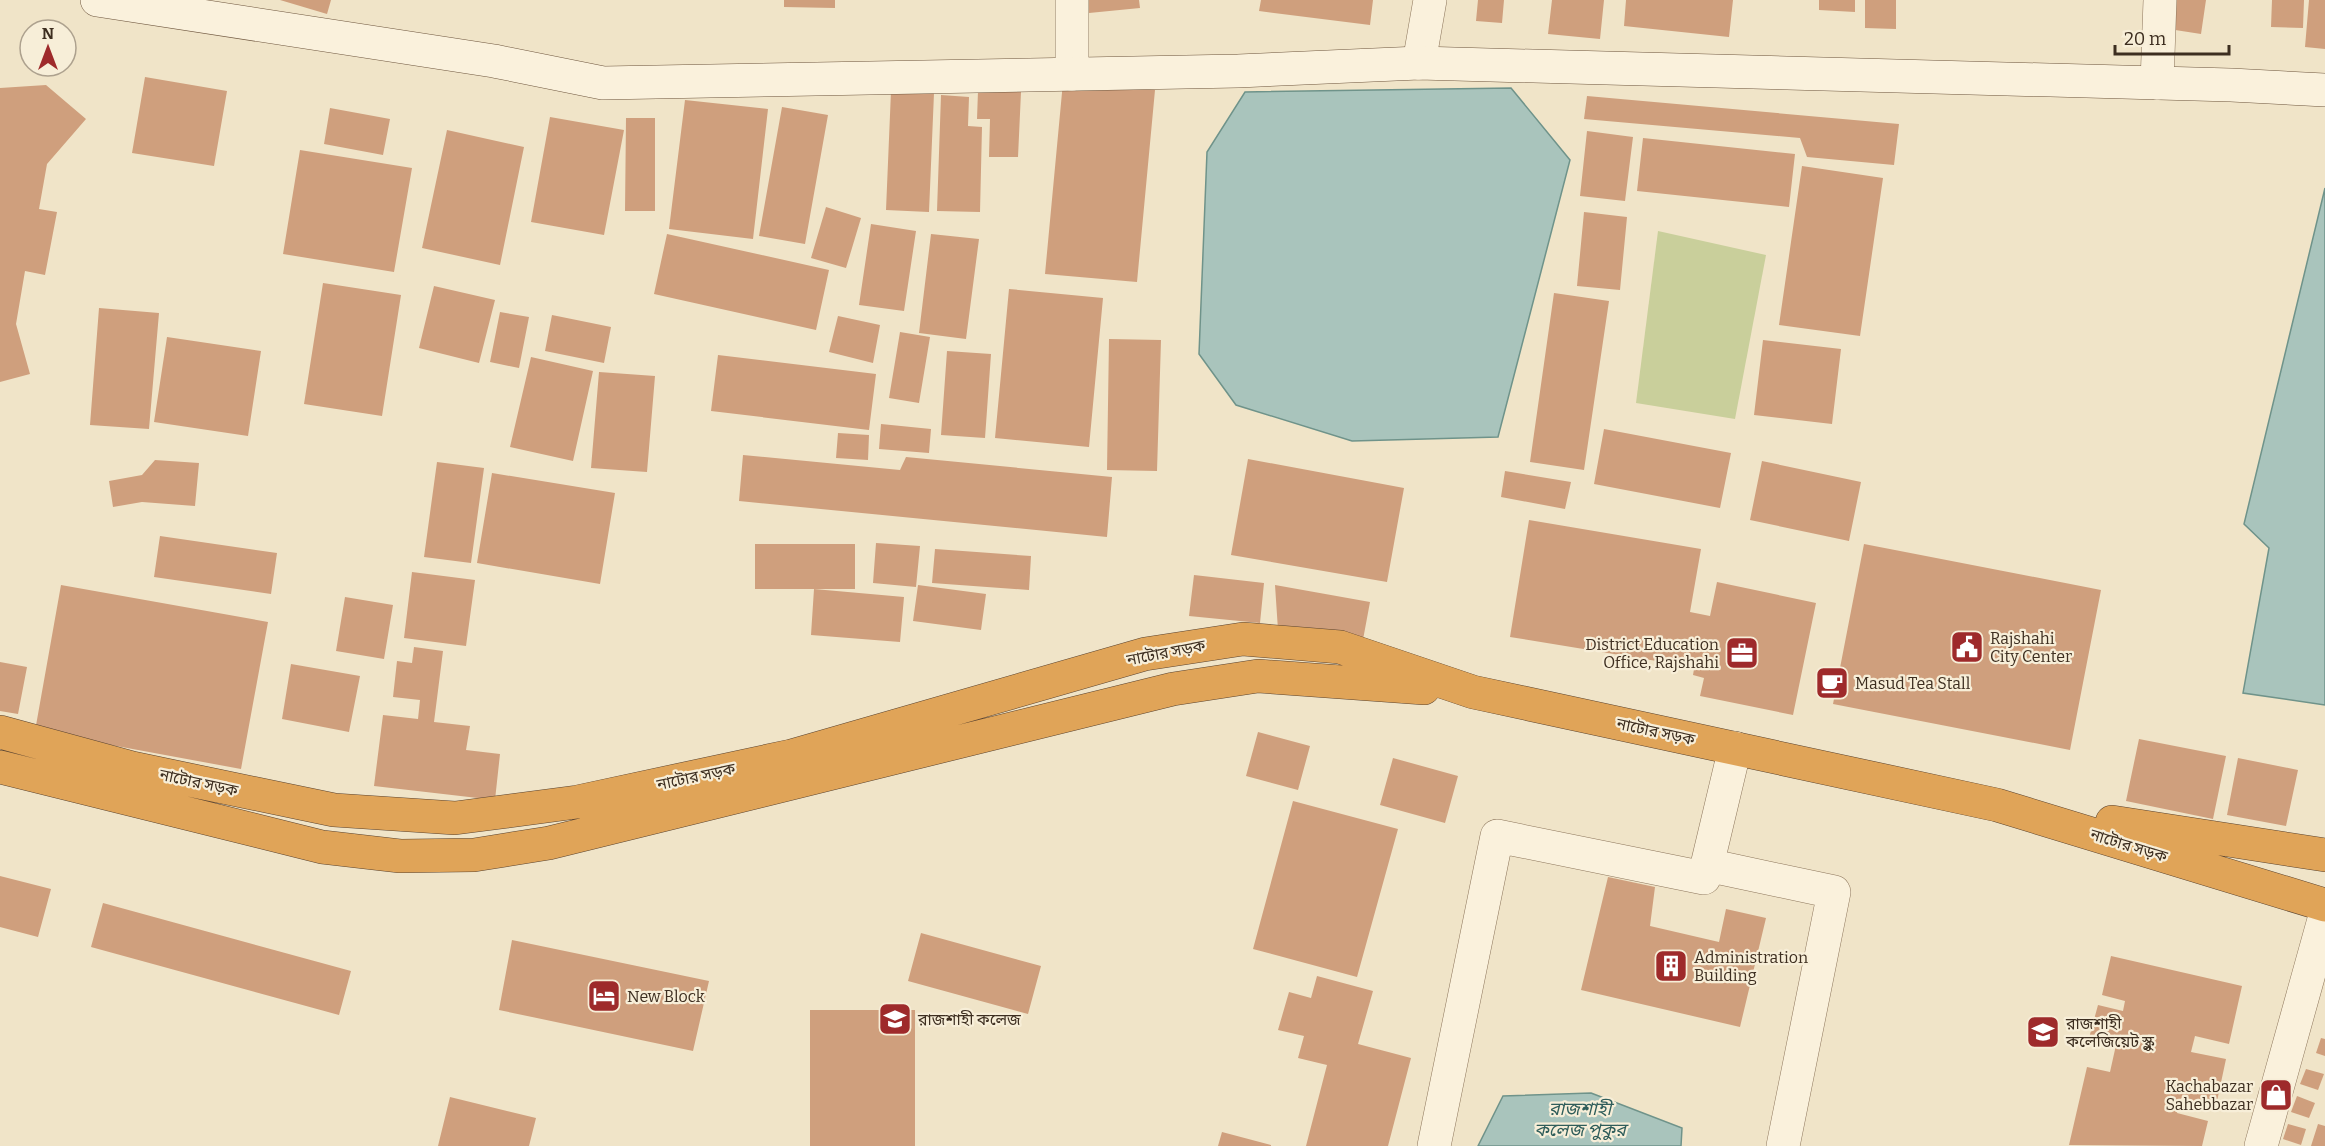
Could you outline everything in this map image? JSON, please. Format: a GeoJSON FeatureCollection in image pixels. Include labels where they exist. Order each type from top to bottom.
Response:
{"type":"FeatureCollection","features":[{"type":"Feature","properties":{"kind":"highway","name":"নাটোর সড়ক"},"geometry":{"type":"LineString","coordinates":[[0,732],[132,768],[334,810],[455,818],[577,802],[791,756],[1145,654],[1243,639],[1340,647],[1473,692],[1997,805],[2325,905]]}},
{"type":"Feature","properties":{"kind":"highway"},"geometry":{"type":"LineString","coordinates":[[0,767],[322,847],[400,856],[474,855],[549,843],[1173,689],[1258,676],[1473,692]]}},
{"type":"Feature","properties":{"kind":"highway"},"geometry":{"type":"LineString","coordinates":[[1997,805],[2325,855]]}},
{"type":"Feature","properties":{"kind":"main road"},"geometry":{"type":"LineString","coordinates":[[98,0],[494,61],[603,83],[1238,71],[1419,63],[2157,83],[2325,90]]}},
{"type":"Feature","properties":{"kind":"main road"},"geometry":{"type":"LineString","coordinates":[[1072,0],[1072,74]]}},
{"type":"Feature","properties":{"kind":"main road"},"geometry":{"type":"LineString","coordinates":[[1419,63],[1430,0]]}},
{"type":"Feature","properties":{"kind":"main road"},"geometry":{"type":"LineString","coordinates":[[2157,83],[2160,0]]}},
{"type":"Feature","properties":{"kind":"main road"},"geometry":{"type":"LineString","coordinates":[[1434,1146],[1497,836],[1704,878],[1735,748]]}},
{"type":"Feature","properties":{"kind":"main road"},"geometry":{"type":"LineString","coordinates":[[1707,865],[1834,892],[1783,1146]]}},
{"type":"Feature","properties":{"kind":"main road"},"geometry":{"type":"LineString","coordinates":[[2261,1146],[2325,916]]}},
{"type":"Feature","properties":{"kind":"green space"},"geometry":{"type":"Polygon","coordinates":[[[1658,231],[1766,255],[1735,419],[1636,403],[1658,231]]]}},
{"type":"Feature","properties":{"kind":"water"},"geometry":{"type":"Polygon","coordinates":[[[1511,88],[1570,160],[1498,437],[1352,441],[1236,405],[1199,354],[1207,152],[1245,92],[1511,88]]]}},
{"type":"Feature","properties":{"kind":"water"},"geometry":{"type":"Polygon","coordinates":[[[2325,188],[2325,705],[2243,693],[2269,548],[2244,524],[2325,188]]]}},
{"type":"Feature","properties":{"kind":"water","name":"রাজশাহী কলেজ পুকুর"},"geometry":{"type":"Polygon","coordinates":[[[1591,1093],[1682,1128],[1681,1146],[1478,1146],[1503,1096],[1591,1093]]]}},
{"type":"Feature","properties":{"kind":"building"},"geometry":{"type":"Polygon","coordinates":[[[280,0],[331,0],[327,14],[280,0]]]}},
{"type":"Feature","properties":{"kind":"building"},"geometry":{"type":"Polygon","coordinates":[[[784,0],[835,0],[835,8],[784,7],[784,0]]]}},
{"type":"Feature","properties":{"kind":"building"},"geometry":{"type":"Polygon","coordinates":[[[1087,0],[1139,0],[1140,8],[1089,13],[1087,0]]]}},
{"type":"Feature","properties":{"kind":"building"},"geometry":{"type":"Polygon","coordinates":[[[1261,0],[1373,0],[1370,25],[1259,11],[1261,0]]]}},
{"type":"Feature","properties":{"kind":"building"},"geometry":{"type":"Polygon","coordinates":[[[1478,0],[1504,0],[1502,23],[1476,21],[1478,0]]]}},
{"type":"Feature","properties":{"kind":"building"},"geometry":{"type":"Polygon","coordinates":[[[1552,0],[1604,0],[1600,39],[1548,34],[1552,0]]]}},
{"type":"Feature","properties":{"kind":"building"},"geometry":{"type":"Polygon","coordinates":[[[1626,0],[1733,0],[1729,37],[1624,26],[1626,0]]]}},
{"type":"Feature","properties":{"kind":"building"},"geometry":{"type":"Polygon","coordinates":[[[1819,0],[1855,0],[1855,12],[1819,10],[1819,0]]]}},
{"type":"Feature","properties":{"kind":"building"},"geometry":{"type":"Polygon","coordinates":[[[1865,0],[1896,0],[1896,29],[1865,28],[1865,0]]]}},
{"type":"Feature","properties":{"kind":"building"},"geometry":{"type":"Polygon","coordinates":[[[2146,0],[2206,0],[2201,34],[2143,25],[2146,0]]]}},
{"type":"Feature","properties":{"kind":"building"},"geometry":{"type":"Polygon","coordinates":[[[2272,0],[2304,0],[2303,28],[2271,27],[2272,0]]]}},
{"type":"Feature","properties":{"kind":"building"},"geometry":{"type":"Polygon","coordinates":[[[2309,0],[2325,0],[2325,49],[2305,47],[2309,0]]]}},
{"type":"Feature","properties":{"kind":"building"},"geometry":{"type":"Polygon","coordinates":[[[145,77],[227,91],[214,166],[132,153],[145,77]]]}},
{"type":"Feature","properties":{"kind":"building"},"geometry":{"type":"Polygon","coordinates":[[[1063,82],[1155,90],[1137,282],[1045,274],[1063,82]]]}},
{"type":"Feature","properties":{"kind":"building"},"geometry":{"type":"Polygon","coordinates":[[[46,85],[86,119],[47,164],[39,209],[57,212],[45,275],[25,271],[16,324],[30,374],[0,382],[0,88],[46,85]]]}},
{"type":"Feature","properties":{"kind":"building"},"geometry":{"type":"Polygon","coordinates":[[[891,91],[934,93],[929,212],[886,210],[891,91]]]}},
{"type":"Feature","properties":{"kind":"building"},"geometry":{"type":"Polygon","coordinates":[[[978,91],[1021,92],[1018,157],[989,157],[990,119],[977,119],[978,91]]]}},
{"type":"Feature","properties":{"kind":"building"},"geometry":{"type":"Polygon","coordinates":[[[941,95],[969,97],[968,126],[982,127],[980,212],[937,211],[941,95]]]}},
{"type":"Feature","properties":{"kind":"building"},"geometry":{"type":"Polygon","coordinates":[[[1587,96],[1899,124],[1894,165],[1807,157],[1800,138],[1584,119],[1587,96]]]}},
{"type":"Feature","properties":{"kind":"building"},"geometry":{"type":"Polygon","coordinates":[[[685,100],[768,109],[753,239],[669,229],[685,100]]]}},
{"type":"Feature","properties":{"kind":"building"},"geometry":{"type":"Polygon","coordinates":[[[782,107],[828,115],[805,244],[759,236],[782,107]]]}},
{"type":"Feature","properties":{"kind":"building"},"geometry":{"type":"Polygon","coordinates":[[[330,108],[390,119],[383,155],[324,144],[330,108]]]}},
{"type":"Feature","properties":{"kind":"building"},"geometry":{"type":"Polygon","coordinates":[[[550,117],[624,130],[604,235],[531,222],[550,117]]]}},
{"type":"Feature","properties":{"kind":"building"},"geometry":{"type":"Polygon","coordinates":[[[626,118],[655,118],[655,211],[625,211],[626,118]]]}},
{"type":"Feature","properties":{"kind":"building"},"geometry":{"type":"Polygon","coordinates":[[[447,130],[524,147],[500,265],[422,248],[447,130]]]}},
{"type":"Feature","properties":{"kind":"building"},"geometry":{"type":"Polygon","coordinates":[[[1587,131],[1633,137],[1625,201],[1580,196],[1587,131]]]}},
{"type":"Feature","properties":{"kind":"building"},"geometry":{"type":"Polygon","coordinates":[[[1643,138],[1795,154],[1789,207],[1637,191],[1643,138]]]}},
{"type":"Feature","properties":{"kind":"building"},"geometry":{"type":"Polygon","coordinates":[[[300,150],[412,168],[394,272],[283,254],[300,150]]]}},
{"type":"Feature","properties":{"kind":"building"},"geometry":{"type":"Polygon","coordinates":[[[1802,166],[1883,178],[1860,336],[1779,325],[1802,166]]]}},
{"type":"Feature","properties":{"kind":"building"},"geometry":{"type":"Polygon","coordinates":[[[826,207],[861,218],[846,268],[811,258],[826,207]]]}},
{"type":"Feature","properties":{"kind":"building"},"geometry":{"type":"Polygon","coordinates":[[[1584,212],[1627,217],[1620,290],[1577,286],[1584,212]]]}},
{"type":"Feature","properties":{"kind":"building"},"geometry":{"type":"Polygon","coordinates":[[[871,224],[916,231],[904,311],[859,305],[871,224]]]}},
{"type":"Feature","properties":{"kind":"building"},"geometry":{"type":"Polygon","coordinates":[[[667,234],[829,270],[816,330],[654,294],[667,234]]]}},
{"type":"Feature","properties":{"kind":"building"},"geometry":{"type":"Polygon","coordinates":[[[931,234],[979,239],[966,339],[919,333],[931,234]]]}},
{"type":"Feature","properties":{"kind":"building"},"geometry":{"type":"Polygon","coordinates":[[[323,283],[401,295],[382,416],[304,404],[323,283]]]}},
{"type":"Feature","properties":{"kind":"building"},"geometry":{"type":"Polygon","coordinates":[[[434,286],[495,300],[479,363],[419,348],[434,286]]]}},
{"type":"Feature","properties":{"kind":"building"},"geometry":{"type":"Polygon","coordinates":[[[1009,289],[1103,298],[1089,447],[995,438],[1009,289]]]}},
{"type":"Feature","properties":{"kind":"building"},"geometry":{"type":"Polygon","coordinates":[[[1554,293],[1609,301],[1584,470],[1530,462],[1554,293]]]}},
{"type":"Feature","properties":{"kind":"building"},"geometry":{"type":"Polygon","coordinates":[[[99,308],[159,313],[149,429],[90,425],[99,308]]]}},
{"type":"Feature","properties":{"kind":"building"},"geometry":{"type":"Polygon","coordinates":[[[500,312],[529,317],[519,368],[490,362],[500,312]]]}},
{"type":"Feature","properties":{"kind":"building"},"geometry":{"type":"Polygon","coordinates":[[[552,315],[611,327],[604,363],[545,351],[552,315]]]}},
{"type":"Feature","properties":{"kind":"building"},"geometry":{"type":"Polygon","coordinates":[[[838,316],[880,325],[873,363],[829,352],[838,316]]]}},
{"type":"Feature","properties":{"kind":"building"},"geometry":{"type":"Polygon","coordinates":[[[900,332],[930,337],[919,403],[889,398],[900,332]]]}},
{"type":"Feature","properties":{"kind":"building"},"geometry":{"type":"Polygon","coordinates":[[[167,337],[261,351],[248,436],[154,422],[167,337]]]}},
{"type":"Feature","properties":{"kind":"building"},"geometry":{"type":"Polygon","coordinates":[[[1109,339],[1161,340],[1157,471],[1107,470],[1109,339]]]}},
{"type":"Feature","properties":{"kind":"building"},"geometry":{"type":"Polygon","coordinates":[[[1763,340],[1841,349],[1832,424],[1754,415],[1763,340]]]}},
{"type":"Feature","properties":{"kind":"building"},"geometry":{"type":"Polygon","coordinates":[[[947,351],[991,354],[985,438],[941,435],[947,351]]]}},
{"type":"Feature","properties":{"kind":"building"},"geometry":{"type":"Polygon","coordinates":[[[718,355],[876,374],[869,430],[711,411],[718,355]]]}},
{"type":"Feature","properties":{"kind":"building"},"geometry":{"type":"Polygon","coordinates":[[[531,357],[593,371],[573,461],[510,447],[531,357]]]}},
{"type":"Feature","properties":{"kind":"building"},"geometry":{"type":"Polygon","coordinates":[[[599,372],[655,376],[647,472],[591,468],[599,372]]]}},
{"type":"Feature","properties":{"kind":"building"},"geometry":{"type":"Polygon","coordinates":[[[881,424],[931,429],[929,453],[879,449],[881,424]]]}},
{"type":"Feature","properties":{"kind":"building"},"geometry":{"type":"Polygon","coordinates":[[[1604,429],[1731,453],[1720,508],[1594,484],[1604,429]]]}},
{"type":"Feature","properties":{"kind":"building"},"geometry":{"type":"Polygon","coordinates":[[[838,433],[869,435],[868,460],[836,458],[838,433]]]}},
{"type":"Feature","properties":{"kind":"building"},"geometry":{"type":"Polygon","coordinates":[[[743,455],[900,470],[906,457],[1112,477],[1107,537],[739,501],[743,455]]]}},
{"type":"Feature","properties":{"kind":"building"},"geometry":{"type":"Polygon","coordinates":[[[1248,459],[1404,488],[1387,582],[1231,555],[1248,459]]]}},
{"type":"Feature","properties":{"kind":"building"},"geometry":{"type":"Polygon","coordinates":[[[155,460],[199,463],[195,506],[142,502],[113,507],[109,481],[142,475],[155,460]]]}},
{"type":"Feature","properties":{"kind":"building"},"geometry":{"type":"Polygon","coordinates":[[[1762,461],[1861,482],[1849,541],[1750,520],[1762,461]]]}},
{"type":"Feature","properties":{"kind":"building"},"geometry":{"type":"Polygon","coordinates":[[[437,462],[484,468],[471,563],[424,557],[437,462]]]}},
{"type":"Feature","properties":{"kind":"building"},"geometry":{"type":"Polygon","coordinates":[[[1505,471],[1571,482],[1565,509],[1501,497],[1505,471]]]}},
{"type":"Feature","properties":{"kind":"building"},"geometry":{"type":"Polygon","coordinates":[[[492,473],[615,493],[600,584],[477,563],[492,473]]]}},
{"type":"Feature","properties":{"kind":"building"},"geometry":{"type":"Polygon","coordinates":[[[1529,520],[1701,549],[1690,612],[1710,616],[1717,582],[1816,603],[1793,715],[1700,696],[1704,678],[1693,675],[1695,663],[1682,661],[1681,665],[1510,637],[1529,520]]]}},
{"type":"Feature","properties":{"kind":"building"},"geometry":{"type":"Polygon","coordinates":[[[160,536],[277,553],[271,594],[154,577],[160,536]]]}},
{"type":"Feature","properties":{"kind":"building"},"geometry":{"type":"Polygon","coordinates":[[[876,543],[920,546],[916,587],[873,583],[876,543]]]}},
{"type":"Feature","properties":{"kind":"building"},"geometry":{"type":"Polygon","coordinates":[[[755,544],[855,544],[855,589],[755,589],[755,544]]]}},
{"type":"Feature","properties":{"kind":"building","name":"Rajshahi City Center"},"geometry":{"type":"Polygon","coordinates":[[[1864,544],[2101,590],[2070,750],[1833,704],[1864,544]]]}},
{"type":"Feature","properties":{"kind":"building"},"geometry":{"type":"Polygon","coordinates":[[[935,549],[1031,556],[1029,590],[932,583],[935,549]]]}},
{"type":"Feature","properties":{"kind":"building"},"geometry":{"type":"Polygon","coordinates":[[[412,572],[475,580],[466,646],[404,638],[412,572]]]}},
{"type":"Feature","properties":{"kind":"building"},"geometry":{"type":"Polygon","coordinates":[[[1194,575],[1264,583],[1260,623],[1189,616],[1194,575]]]}},
{"type":"Feature","properties":{"kind":"building"},"geometry":{"type":"Polygon","coordinates":[[[61,585],[268,622],[241,769],[35,731],[61,585]]]}},
{"type":"Feature","properties":{"kind":"building"},"geometry":{"type":"Polygon","coordinates":[[[918,585],[986,594],[981,630],[913,621],[918,585]]]}},
{"type":"Feature","properties":{"kind":"building"},"geometry":{"type":"Polygon","coordinates":[[[1275,585],[1370,602],[1362,645],[1278,630],[1275,585]]]}},
{"type":"Feature","properties":{"kind":"building"},"geometry":{"type":"Polygon","coordinates":[[[814,589],[904,597],[900,642],[811,635],[814,589]]]}},
{"type":"Feature","properties":{"kind":"building"},"geometry":{"type":"Polygon","coordinates":[[[345,597],[393,605],[384,659],[336,651],[345,597]]]}},
{"type":"Feature","properties":{"kind":"building"},"geometry":{"type":"Polygon","coordinates":[[[414,647],[443,651],[434,722],[470,726],[466,750],[500,754],[495,800],[374,786],[383,715],[418,719],[420,700],[393,697],[397,661],[412,663],[414,647]]]}},
{"type":"Feature","properties":{"kind":"building"},"geometry":{"type":"Polygon","coordinates":[[[0,662],[27,667],[18,714],[0,711],[0,662]]]}},
{"type":"Feature","properties":{"kind":"building"},"geometry":{"type":"Polygon","coordinates":[[[291,664],[360,676],[349,732],[282,719],[291,664]]]}},
{"type":"Feature","properties":{"kind":"building"},"geometry":{"type":"Polygon","coordinates":[[[1258,732],[1310,746],[1298,790],[1246,776],[1258,732]]]}},
{"type":"Feature","properties":{"kind":"building"},"geometry":{"type":"Polygon","coordinates":[[[2139,739],[2226,756],[2213,819],[2126,801],[2139,739]]]}},
{"type":"Feature","properties":{"kind":"building"},"geometry":{"type":"Polygon","coordinates":[[[1393,758],[1458,776],[1445,823],[1380,805],[1393,758]]]}},
{"type":"Feature","properties":{"kind":"building"},"geometry":{"type":"Polygon","coordinates":[[[2238,758],[2298,770],[2286,826],[2227,815],[2238,758]]]}},
{"type":"Feature","properties":{"kind":"building"},"geometry":{"type":"Polygon","coordinates":[[[1293,801],[1398,829],[1357,977],[1253,949],[1293,801]]]}},
{"type":"Feature","properties":{"kind":"building"},"geometry":{"type":"Polygon","coordinates":[[[0,876],[51,889],[38,937],[0,927],[0,876]]]}},
{"type":"Feature","properties":{"kind":"building","name":"Administration Building"},"geometry":{"type":"Polygon","coordinates":[[[1608,877],[1655,887],[1650,926],[1719,942],[1726,909],[1766,918],[1740,1027],[1581,990],[1608,877]]]}},
{"type":"Feature","properties":{"kind":"building"},"geometry":{"type":"Polygon","coordinates":[[[103,903],[351,971],[339,1015],[91,947],[103,903]]]}},
{"type":"Feature","properties":{"kind":"building"},"geometry":{"type":"Polygon","coordinates":[[[921,933],[1041,966],[1028,1014],[908,981],[921,933]]]}},
{"type":"Feature","properties":{"kind":"building","name":"New Block"},"geometry":{"type":"Polygon","coordinates":[[[512,940],[709,981],[693,1051],[499,1010],[512,940]]]}},
{"type":"Feature","properties":{"kind":"building"},"geometry":{"type":"Polygon","coordinates":[[[2111,956],[2242,986],[2229,1044],[2195,1036],[2191,1052],[2226,1059],[2216,1106],[2181,1098],[2177,1113],[2208,1121],[2202,1146],[2069,1145],[2087,1067],[2110,1072],[2116,1045],[2089,1038],[2098,1005],[2123,1011],[2125,1001],[2102,995],[2111,956]]]}},
{"type":"Feature","properties":{"kind":"building"},"geometry":{"type":"Polygon","coordinates":[[[1317,976],[1373,991],[1358,1044],[1411,1058],[1388,1146],[1306,1146],[1327,1065],[1298,1058],[1304,1036],[1278,1030],[1289,992],[1311,998],[1317,976]]]}},
{"type":"Feature","properties":{"kind":"building"},"geometry":{"type":"Polygon","coordinates":[[[810,1010],[915,1010],[915,1146],[810,1146],[810,1010]]]}},
{"type":"Feature","properties":{"kind":"building"},"geometry":{"type":"Polygon","coordinates":[[[2321,1038],[2325,1039],[2325,1056],[2316,1053],[2321,1038]]]}},
{"type":"Feature","properties":{"kind":"building"},"geometry":{"type":"Polygon","coordinates":[[[2306,1069],[2324,1074],[2318,1090],[2300,1084],[2306,1069]]]}},
{"type":"Feature","properties":{"kind":"building"},"geometry":{"type":"Polygon","coordinates":[[[2297,1096],[2315,1103],[2309,1118],[2291,1112],[2297,1096]]]}},
{"type":"Feature","properties":{"kind":"building"},"geometry":{"type":"Polygon","coordinates":[[[450,1097],[536,1118],[529,1146],[438,1146],[450,1097]]]}},
{"type":"Feature","properties":{"kind":"building"},"geometry":{"type":"Polygon","coordinates":[[[2288,1124],[2306,1129],[2301,1145],[2283,1139],[2288,1124]]]}},
{"type":"Feature","properties":{"kind":"building"},"geometry":{"type":"Polygon","coordinates":[[[2318,1124],[2325,1126],[2325,1146],[2311,1146],[2318,1124]]]}},
{"type":"Feature","properties":{"kind":"building"},"geometry":{"type":"Polygon","coordinates":[[[1222,1132],[1271,1145],[1271,1146],[1218,1146],[1222,1132]]]}},
{"type":"Feature","properties":{"kind":"place","name":"Rajshahi City Center"},"geometry":{"type":"Point","coordinates":[1967,647]}},
{"type":"Feature","properties":{"kind":"place","name":"District Education Office, Rajshahi"},"geometry":{"type":"Point","coordinates":[1742,653]}},
{"type":"Feature","properties":{"kind":"place","name":"Masud Tea Stall"},"geometry":{"type":"Point","coordinates":[1832,683]}},
{"type":"Feature","properties":{"kind":"place","name":"Administration Building"},"geometry":{"type":"Point","coordinates":[1671,966]}},
{"type":"Feature","properties":{"kind":"place","name":"New Block"},"geometry":{"type":"Point","coordinates":[604,996]}},
{"type":"Feature","properties":{"kind":"place","name":"রাজশাহী কলেজ"},"geometry":{"type":"Point","coordinates":[895,1019]}},
{"type":"Feature","properties":{"kind":"place","name":"রাজশাহী কলেজিয়েট স্কুল"},"geometry":{"type":"Point","coordinates":[2043,1032]}},
{"type":"Feature","properties":{"kind":"place","name":"Kachabazar Sahebbazar"},"geometry":{"type":"Point","coordinates":[2276,1095]}}]}
